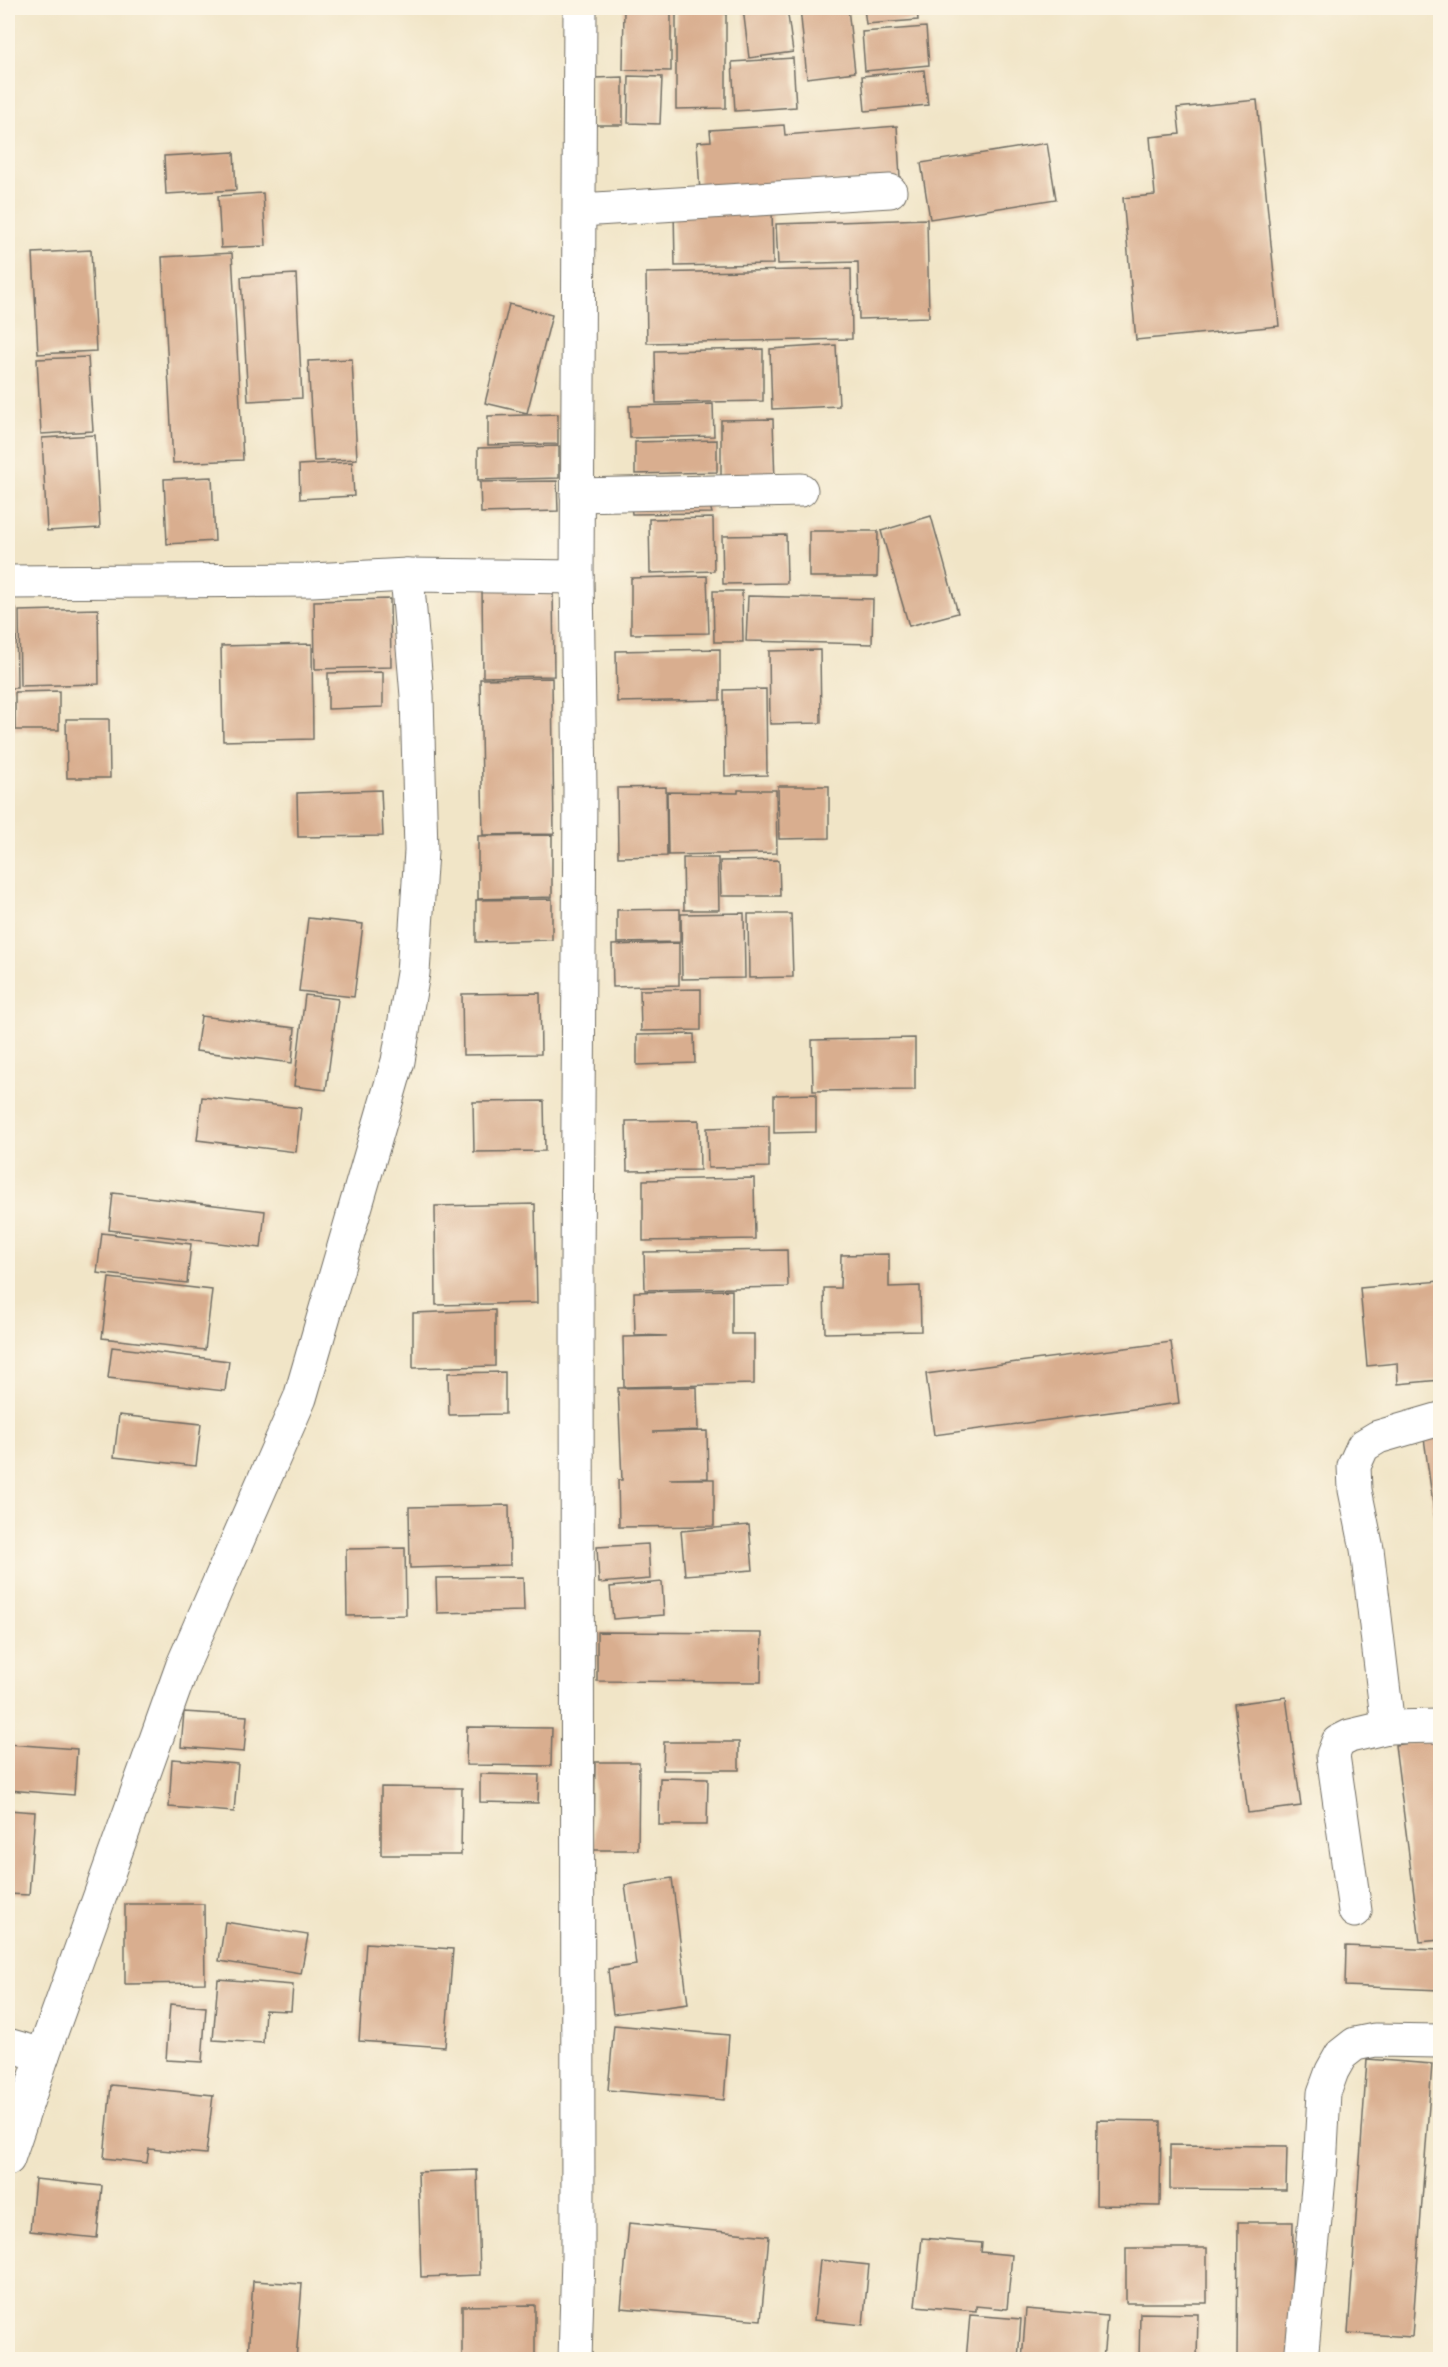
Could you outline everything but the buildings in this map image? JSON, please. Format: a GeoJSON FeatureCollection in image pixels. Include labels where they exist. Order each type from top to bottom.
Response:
{"type":"FeatureCollection","features":[{"type":"Feature","properties":{"kind":"street"},"geometry":{"type":"LineString","coordinates":[[575,2360],[579,2257],[577,1259],[580,800],[576,577],[580,8]]}},
{"type":"Feature","properties":{"kind":"street"},"geometry":{"type":"LineString","coordinates":[[580,210],[890,191]]}},
{"type":"Feature","properties":{"kind":"street"},"geometry":{"type":"LineString","coordinates":[[577,495],[801,490]]}},
{"type":"Feature","properties":{"kind":"street"},"geometry":{"type":"LineString","coordinates":[[8,582],[312,580],[423,575],[576,577]]}},
{"type":"Feature","properties":{"kind":"street"},"geometry":{"type":"LineString","coordinates":[[8,2159],[182,1667],[300,1398],[398,1061],[413,973],[421,851],[417,696],[423,575]]}},
{"type":"Feature","properties":{"kind":"street"},"geometry":{"type":"LineString","coordinates":[[1388,1727],[1367,1549],[1355,1491],[1354,1466],[1364,1446],[1378,1437],[1440,1419]]}},
{"type":"Feature","properties":{"kind":"street"},"geometry":{"type":"LineString","coordinates":[[1355,1911],[1333,1755],[1338,1742],[1350,1736],[1388,1727],[1440,1726]]}},
{"type":"Feature","properties":{"kind":"street"},"geometry":{"type":"LineString","coordinates":[[1301,2360],[1320,2168],[1324,2094],[1332,2071],[1341,2055],[1355,2044],[1375,2040],[1440,2041]]}},
{"type":"Feature","properties":{"kind":"street"},"geometry":{"type":"LineString","coordinates":[[8,2045],[43,2055]]}}]}
